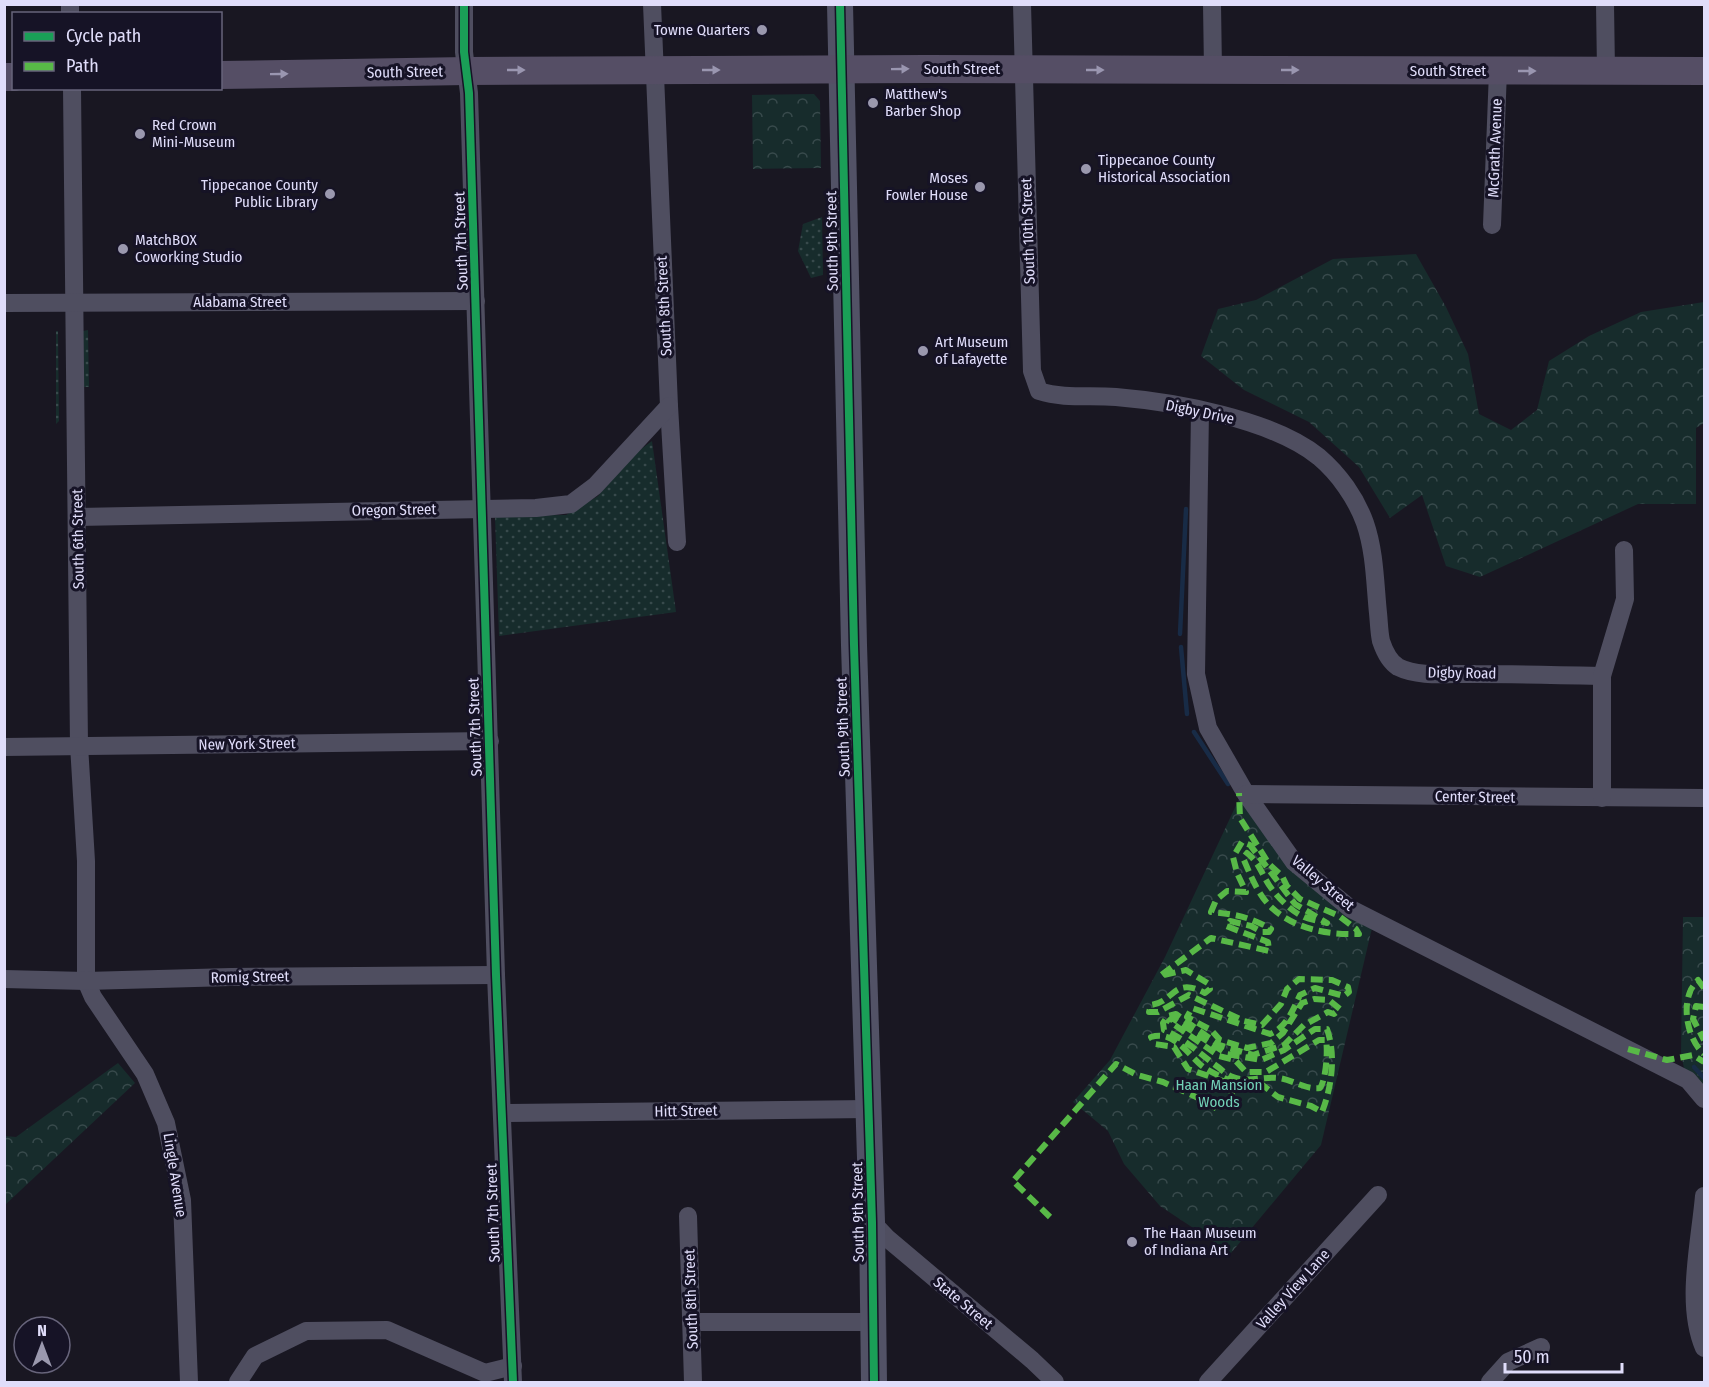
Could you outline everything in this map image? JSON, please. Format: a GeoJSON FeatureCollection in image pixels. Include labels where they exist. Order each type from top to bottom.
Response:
{"type":"FeatureCollection","features":[{"type":"Feature","properties":{"kind":"main road","name":"South Street"},"geometry":{"type":"LineString","coordinates":[[222,75],[467,70],[1704,71]]}},
{"type":"Feature","properties":{"kind":"street","name":"South 7th Street"},"geometry":{"type":"LineString","coordinates":[[464,4],[464,52],[470,93],[496,975],[513,1374]]}},
{"type":"Feature","properties":{"kind":"street","name":"South 8th Street"},"geometry":{"type":"LineString","coordinates":[[652,4],[677,542]]}},
{"type":"Feature","properties":{"kind":"street","name":"South 9th Street"},"geometry":{"type":"LineString","coordinates":[[840,4],[854,645],[872,1222],[874,1383]]}},
{"type":"Feature","properties":{"kind":"street","name":"South 10th Street"},"geometry":{"type":"LineString","coordinates":[[1022,4],[1032,371],[1039,391]]}},
{"type":"Feature","properties":{"kind":"street"},"geometry":{"type":"LineString","coordinates":[[1212,4],[1213,70]]}},
{"type":"Feature","properties":{"kind":"street"},"geometry":{"type":"LineString","coordinates":[[1605,4],[1606,71]]}},
{"type":"Feature","properties":{"kind":"street","name":"McGrath Avenue"},"geometry":{"type":"LineString","coordinates":[[1492,225],[1498,70]]}},
{"type":"Feature","properties":{"kind":"street","name":"South 6th Street"},"geometry":{"type":"LineString","coordinates":[[72,90],[79,746],[86,861],[87,985]]}},
{"type":"Feature","properties":{"kind":"street","name":"Alabama Street"},"geometry":{"type":"LineString","coordinates":[[4,303],[476,302]]}},
{"type":"Feature","properties":{"kind":"street","name":"Digby Drive"},"geometry":{"type":"LineString","coordinates":[[1039,391],[1053,396],[1116,398],[1200,411],[1263,426],[1319,457],[1343,482]]}},
{"type":"Feature","properties":{"kind":"street","name":"Oregon Street"},"geometry":{"type":"LineString","coordinates":[[78,517],[536,508],[571,504],[595,486],[669,406]]}},
{"type":"Feature","properties":{"kind":"street","name":"Valley Street"},"geometry":{"type":"LineString","coordinates":[[1200,411],[1196,674],[1208,728],[1246,794],[1294,862],[1351,909],[1688,1080],[1704,1099]]}},
{"type":"Feature","properties":{"kind":"street","name":"Digby Road"},"geometry":{"type":"LineString","coordinates":[[1343,482],[1365,523],[1371,545],[1381,640],[1387,656],[1397,666],[1416,672],[1602,675]]}},
{"type":"Feature","properties":{"kind":"street"},"geometry":{"type":"LineString","coordinates":[[1602,798],[1602,675],[1625,599],[1624,550]]}},
{"type":"Feature","properties":{"kind":"street","name":"New York Street"},"geometry":{"type":"LineString","coordinates":[[4,747],[490,741]]}},
{"type":"Feature","properties":{"kind":"street","name":"Center Street"},"geometry":{"type":"LineString","coordinates":[[1246,794],[1704,798]]}},
{"type":"Feature","properties":{"kind":"street","name":"Romig Street"},"geometry":{"type":"LineString","coordinates":[[4,979],[87,985],[255,977],[496,975]]}},
{"type":"Feature","properties":{"kind":"street","name":"Lingle Avenue"},"geometry":{"type":"LineString","coordinates":[[87,985],[145,1074],[166,1123],[182,1200],[189,1383]]}},
{"type":"Feature","properties":{"kind":"street","name":"Hitt Street"},"geometry":{"type":"LineString","coordinates":[[503,1113],[869,1109]]}},
{"type":"Feature","properties":{"kind":"street","name":"Valley View Lane"},"geometry":{"type":"LineString","coordinates":[[1208,1383],[1378,1195]]}},
{"type":"Feature","properties":{"kind":"street"},"geometry":{"type":"LineString","coordinates":[[1704,1196],[1695,1292],[1698,1333],[1704,1348]]}},
{"type":"Feature","properties":{"kind":"street","name":"South 8th Street"},"geometry":{"type":"LineString","coordinates":[[688,1216],[693,1383]]}},
{"type":"Feature","properties":{"kind":"street","name":"State Street"},"geometry":{"type":"LineString","coordinates":[[872,1222],[887,1238],[1032,1360],[1055,1383]]}},
{"type":"Feature","properties":{"kind":"street"},"geometry":{"type":"LineString","coordinates":[[691,1322],[873,1322]]}},
{"type":"Feature","properties":{"kind":"street"},"geometry":{"type":"LineString","coordinates":[[238,1383],[255,1356],[306,1331],[387,1330],[485,1372],[513,1374]]}},
{"type":"Feature","properties":{"kind":"street"},"geometry":{"type":"LineString","coordinates":[[1490,1383],[1508,1362],[1541,1347]]}},
{"type":"Feature","properties":{"kind":"green space"},"geometry":{"type":"Polygon","coordinates":[[[814,94],[820,101],[821,168],[753,169],[752,95],[814,94]]]}},
{"type":"Feature","properties":{"kind":"green space"},"geometry":{"type":"Polygon","coordinates":[[[822,217],[823,275],[811,278],[798,251],[803,224],[822,217]]]}},
{"type":"Feature","properties":{"kind":"green space"},"geometry":{"type":"Polygon","coordinates":[[[1416,254],[1446,307],[1468,354],[1479,414],[1511,430],[1537,410],[1549,361],[1589,336],[1641,312],[1704,302],[1704,423],[1696,428],[1696,504],[1638,504],[1480,577],[1446,566],[1422,495],[1390,518],[1359,467],[1309,422],[1244,390],[1201,356],[1218,309],[1256,300],[1333,259],[1416,254]]]}},
{"type":"Feature","properties":{"kind":"green space"},"geometry":{"type":"Polygon","coordinates":[[[88,330],[89,387],[84,387],[83,331],[88,330]]]}},
{"type":"Feature","properties":{"kind":"green space"},"geometry":{"type":"Polygon","coordinates":[[[56,331],[58,331],[59,421],[56,424],[56,331]]]}},
{"type":"Feature","properties":{"kind":"green space"},"geometry":{"type":"Polygon","coordinates":[[[652,441],[676,612],[499,636],[495,516],[566,515],[598,496],[630,457],[652,441]]]}},
{"type":"Feature","properties":{"kind":"green space","name":"Haan Mansion Woods"},"geometry":{"type":"Polygon","coordinates":[[[1239,799],[1372,928],[1321,1145],[1231,1253],[1160,1206],[1124,1164],[1108,1131],[1073,1102],[1110,1060],[1165,957],[1239,799]]]}},
{"type":"Feature","properties":{"kind":"green space"},"geometry":{"type":"Polygon","coordinates":[[[1683,917],[1704,917],[1704,1087],[1684,1068],[1681,1054],[1683,917]]]}},
{"type":"Feature","properties":{"kind":"green space"},"geometry":{"type":"Polygon","coordinates":[[[118,1063],[135,1083],[5,1205],[5,1136],[16,1137],[118,1063]]]}},
{"type":"Feature","properties":{"kind":"waterway"},"geometry":{"type":"LineString","coordinates":[[1180,634],[1186,509]]}},
{"type":"Feature","properties":{"kind":"waterway"},"geometry":{"type":"LineString","coordinates":[[1181,647],[1187,714]]}},
{"type":"Feature","properties":{"kind":"waterway"},"geometry":{"type":"LineString","coordinates":[[1194,732],[1228,784]]}},
{"type":"Feature","properties":{"kind":"waterway"},"geometry":{"type":"LineString","coordinates":[[1694,1067],[1704,1078]]}},
{"type":"Feature","properties":{"kind":"marked path"},"geometry":{"type":"LineString","coordinates":[[1050,1217],[1013,1181],[1116,1064],[1137,1075],[1163,1082],[1217,1109],[1222,1103],[1230,1104],[1232,1092],[1229,1083],[1188,1069],[1174,1047],[1155,1044],[1151,1037],[1159,1036],[1173,1040],[1202,1066],[1223,1077],[1246,1085],[1260,1083],[1278,1097],[1311,1106],[1322,1112],[1332,1070],[1327,1029],[1315,1029],[1284,1050],[1261,1060],[1227,1054],[1172,1018],[1169,1021],[1219,1056],[1235,1060],[1246,1072],[1266,1072],[1319,1040],[1326,1040],[1327,1058],[1324,1079],[1320,1088],[1315,1088],[1279,1078],[1239,1079],[1231,1076],[1185,1042],[1164,1030],[1163,1023],[1168,1016],[1176,1014],[1219,1045],[1253,1055],[1284,1045],[1304,1025],[1328,1012],[1334,1014],[1340,1009],[1329,1000],[1314,999],[1302,1003],[1283,1033],[1271,1043],[1247,1048],[1220,1040],[1211,1030],[1187,1017],[1192,1008],[1270,1034],[1285,1023],[1300,995],[1315,988],[1344,996],[1349,992],[1348,987],[1332,980],[1299,979],[1287,989],[1281,1004],[1262,1025],[1244,1021],[1189,995],[1158,1012],[1149,1012],[1151,1005],[1159,1003],[1180,989],[1186,987],[1205,993],[1210,989],[1209,984],[1186,970],[1160,976],[1211,938],[1269,951],[1268,942],[1226,926],[1230,921],[1251,926],[1262,932],[1269,932],[1271,929],[1242,917],[1211,912],[1216,900],[1227,891],[1246,892],[1237,873],[1233,857],[1242,842],[1250,845],[1295,904],[1327,923],[1304,917],[1282,901],[1269,885],[1256,862],[1247,853],[1243,858],[1255,884],[1266,902],[1280,915],[1290,921],[1324,932],[1359,934],[1339,916],[1300,899],[1287,886],[1282,876],[1269,864],[1240,818],[1239,793]]}},
{"type":"Feature","properties":{"kind":"marked path"},"geometry":{"type":"LineString","coordinates":[[1704,988],[1698,980],[1691,990],[1687,1008],[1691,1034],[1694,1042],[1704,1054]]}},
{"type":"Feature","properties":{"kind":"marked path"},"geometry":{"type":"LineString","coordinates":[[1704,1007],[1696,1006],[1693,1019],[1704,1040]]}},
{"type":"Feature","properties":{"kind":"marked path"},"geometry":{"type":"LineString","coordinates":[[1628,1049],[1667,1060],[1693,1055],[1704,1062]]}},
{"type":"Feature","properties":{"kind":"cycle path"},"geometry":{"type":"LineString","coordinates":[[464,4],[464,52],[469,93],[496,975],[513,1382]]}},
{"type":"Feature","properties":{"kind":"cycle path"},"geometry":{"type":"LineString","coordinates":[[840,4],[854,645],[872,1222],[874,1382]]}},
{"type":"Feature","properties":{"kind":"place","name":"Towne Quarters"},"geometry":{"type":"Point","coordinates":[762,30]}},
{"type":"Feature","properties":{"kind":"place","name":"Matthew's Barber Shop"},"geometry":{"type":"Point","coordinates":[873,103]}},
{"type":"Feature","properties":{"kind":"place","name":"Red Crown Mini-Museum"},"geometry":{"type":"Point","coordinates":[140,134]}},
{"type":"Feature","properties":{"kind":"place","name":"Tippecanoe County Historical Association"},"geometry":{"type":"Point","coordinates":[1086,169]}},
{"type":"Feature","properties":{"kind":"place","name":"Moses Fowler House"},"geometry":{"type":"Point","coordinates":[980,187]}},
{"type":"Feature","properties":{"kind":"place","name":"Tippecanoe County Public Library"},"geometry":{"type":"Point","coordinates":[330,194]}},
{"type":"Feature","properties":{"kind":"place","name":"MatchBOX Coworking Studio"},"geometry":{"type":"Point","coordinates":[123,249]}},
{"type":"Feature","properties":{"kind":"place","name":"Art Museum of Lafayette"},"geometry":{"type":"Point","coordinates":[923,351]}},
{"type":"Feature","properties":{"kind":"place","name":"The Haan Museum of Indiana Art"},"geometry":{"type":"Point","coordinates":[1132,1242]}}]}
